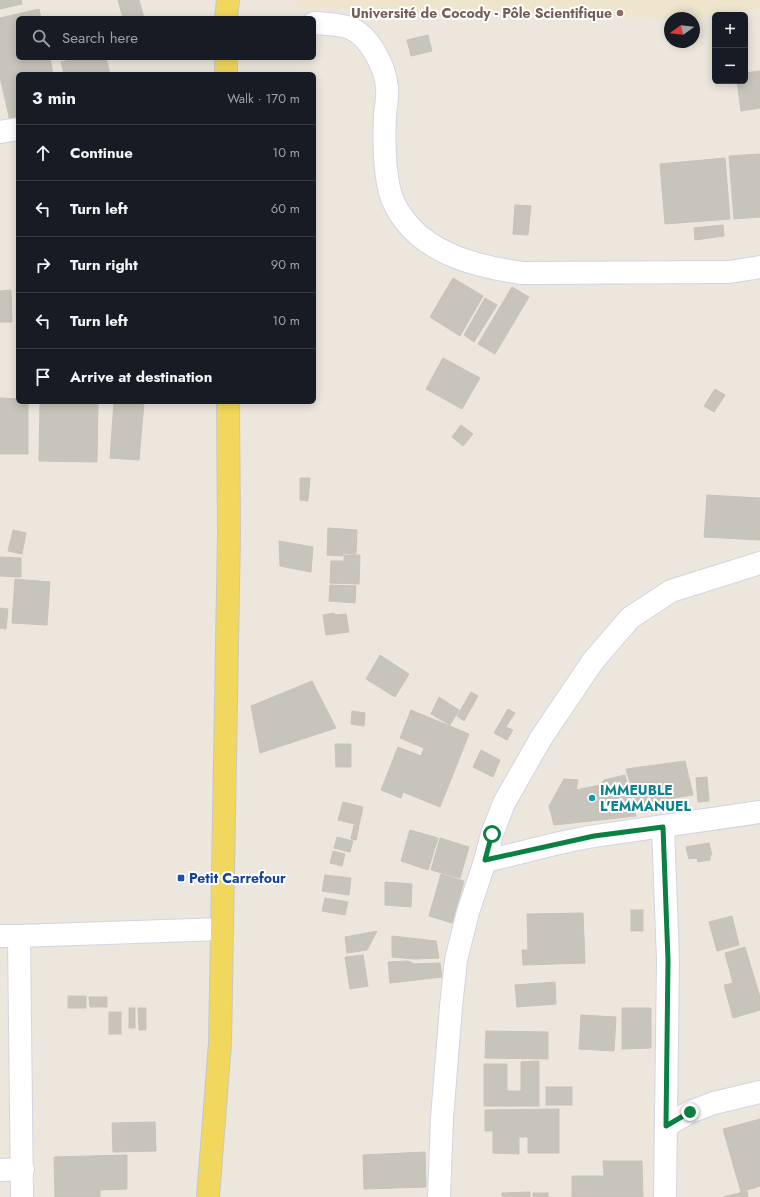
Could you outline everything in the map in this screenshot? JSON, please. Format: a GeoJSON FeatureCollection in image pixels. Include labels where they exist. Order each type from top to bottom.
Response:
{"type":"FeatureCollection","features":[{"type":"Feature","properties":{"kind":"main road"},"geometry":{"type":"LineString","coordinates":[[226,60],[226,72]]}},
{"type":"Feature","properties":{"kind":"main road"},"geometry":{"type":"LineString","coordinates":[[208,1197],[220,1043],[229,533],[228,404]]}},
{"type":"Feature","properties":{"kind":"street"},"geometry":{"type":"LineString","coordinates":[[316,23],[350,28],[363,38],[373,50],[384,70],[388,89],[384,143],[386,172],[393,201],[406,222],[421,238],[437,248],[469,262],[495,269],[522,273],[729,272],[760,267]]}},
{"type":"Feature","properties":{"kind":"street"},"geometry":{"type":"LineString","coordinates":[[0,132],[16,129]]}},
{"type":"Feature","properties":{"kind":"street"},"geometry":{"type":"LineString","coordinates":[[439,1197],[442,1118],[456,960],[468,912],[492,834],[504,802],[541,738],[593,661],[630,618],[671,591],[760,563]]}},
{"type":"Feature","properties":{"kind":"street"},"geometry":{"type":"LineString","coordinates":[[485,860],[594,836],[760,812]]}},
{"type":"Feature","properties":{"kind":"street"},"geometry":{"type":"LineString","coordinates":[[663,827],[668,960],[665,1197]]}},
{"type":"Feature","properties":{"kind":"street"},"geometry":{"type":"LineString","coordinates":[[22,1197],[23,1170],[9,936],[222,929]]}},
{"type":"Feature","properties":{"kind":"street"},"geometry":{"type":"LineString","coordinates":[[666,1126],[690,1112],[714,1103],[760,1092]]}},
{"type":"Feature","properties":{"kind":"street"},"geometry":{"type":"LineString","coordinates":[[0,1170],[23,1170]]}},
{"type":"Feature","properties":{"kind":"shaded area","name":"Université de Cocody - Pôle Scientifique"},"geometry":{"type":"Polygon","coordinates":[[[295,0],[760,0],[760,9],[738,12],[712,12],[712,15],[700,17],[700,12],[664,12],[664,18],[295,7],[295,0]]]}},
{"type":"Feature","properties":{"kind":"building"},"geometry":{"type":"Polygon","coordinates":[[[0,0],[21,0],[22,4],[0,9],[0,0]]]}},
{"type":"Feature","properties":{"kind":"building"},"geometry":{"type":"Polygon","coordinates":[[[118,0],[139,0],[143,16],[122,16],[118,0]]]}},
{"type":"Feature","properties":{"kind":"building"},"geometry":{"type":"Polygon","coordinates":[[[39,9],[41,16],[16,16],[16,60],[50,60],[53,72],[16,72],[16,120],[10,121],[0,77],[0,18],[39,9]]]}},
{"type":"Feature","properties":{"kind":"building"},"geometry":{"type":"Polygon","coordinates":[[[428,35],[432,51],[411,56],[407,40],[428,35]]]}},
{"type":"Feature","properties":{"kind":"building"},"geometry":{"type":"Polygon","coordinates":[[[70,60],[106,60],[110,72],[64,72],[61,62],[70,60]]]}},
{"type":"Feature","properties":{"kind":"building"},"geometry":{"type":"Polygon","coordinates":[[[760,71],[760,108],[741,111],[737,84],[748,84],[748,73],[760,71]]]}},
{"type":"Feature","properties":{"kind":"building"},"geometry":{"type":"Polygon","coordinates":[[[760,154],[760,217],[734,219],[729,156],[760,154]]]}},
{"type":"Feature","properties":{"kind":"building"},"geometry":{"type":"Polygon","coordinates":[[[725,158],[730,219],[665,224],[660,164],[725,158]]]}},
{"type":"Feature","properties":{"kind":"building"},"geometry":{"type":"Polygon","coordinates":[[[515,205],[531,206],[528,235],[513,234],[515,205]]]}},
{"type":"Feature","properties":{"kind":"building"},"geometry":{"type":"Polygon","coordinates":[[[723,225],[724,236],[695,240],[694,228],[723,225]]]}},
{"type":"Feature","properties":{"kind":"building"},"geometry":{"type":"Polygon","coordinates":[[[453,278],[483,296],[460,336],[430,317],[453,278]]]}},
{"type":"Feature","properties":{"kind":"building"},"geometry":{"type":"Polygon","coordinates":[[[512,287],[529,297],[495,354],[478,344],[512,287]]]}},
{"type":"Feature","properties":{"kind":"building"},"geometry":{"type":"Polygon","coordinates":[[[11,290],[12,322],[0,322],[0,291],[11,290]]]}},
{"type":"Feature","properties":{"kind":"building"},"geometry":{"type":"Polygon","coordinates":[[[485,298],[497,305],[474,342],[464,335],[485,298]]]}},
{"type":"Feature","properties":{"kind":"building"},"geometry":{"type":"Polygon","coordinates":[[[443,358],[480,378],[462,409],[426,389],[443,358]]]}},
{"type":"Feature","properties":{"kind":"building"},"geometry":{"type":"Polygon","coordinates":[[[715,389],[725,395],[714,412],[704,406],[715,389]]]}},
{"type":"Feature","properties":{"kind":"building"},"geometry":{"type":"Polygon","coordinates":[[[0,398],[16,399],[16,404],[28,404],[28,454],[0,454],[0,398]]]}},
{"type":"Feature","properties":{"kind":"building"},"geometry":{"type":"Polygon","coordinates":[[[40,404],[98,404],[97,462],[39,461],[40,404]]]}},
{"type":"Feature","properties":{"kind":"building"},"geometry":{"type":"Polygon","coordinates":[[[114,404],[144,404],[139,460],[110,458],[114,404]]]}},
{"type":"Feature","properties":{"kind":"building"},"geometry":{"type":"Polygon","coordinates":[[[461,425],[473,434],[463,446],[452,437],[461,425]]]}},
{"type":"Feature","properties":{"kind":"building"},"geometry":{"type":"Polygon","coordinates":[[[300,478],[310,478],[308,501],[300,500],[300,478]]]}},
{"type":"Feature","properties":{"kind":"building"},"geometry":{"type":"Polygon","coordinates":[[[707,495],[760,498],[760,540],[704,537],[707,495]]]}},
{"type":"Feature","properties":{"kind":"building"},"geometry":{"type":"Polygon","coordinates":[[[328,528],[357,530],[356,554],[343,553],[343,556],[327,555],[328,528]]]}},
{"type":"Feature","properties":{"kind":"building"},"geometry":{"type":"Polygon","coordinates":[[[13,530],[26,533],[22,554],[8,551],[13,530]]]}},
{"type":"Feature","properties":{"kind":"building"},"geometry":{"type":"Polygon","coordinates":[[[279,541],[313,547],[311,572],[280,566],[279,541]]]}},
{"type":"Feature","properties":{"kind":"building"},"geometry":{"type":"Polygon","coordinates":[[[344,555],[360,555],[359,584],[330,583],[331,561],[344,561],[344,555]]]}},
{"type":"Feature","properties":{"kind":"building"},"geometry":{"type":"Polygon","coordinates":[[[0,557],[21,558],[21,577],[0,576],[0,557]]]}},
{"type":"Feature","properties":{"kind":"building"},"geometry":{"type":"Polygon","coordinates":[[[15,579],[50,582],[47,625],[12,623],[15,579]]]}},
{"type":"Feature","properties":{"kind":"building"},"geometry":{"type":"Polygon","coordinates":[[[330,585],[356,586],[355,603],[329,601],[330,585]]]}},
{"type":"Feature","properties":{"kind":"building"},"geometry":{"type":"Polygon","coordinates":[[[0,608],[8,609],[6,629],[0,628],[0,608]]]}},
{"type":"Feature","properties":{"kind":"building"},"geometry":{"type":"Polygon","coordinates":[[[334,613],[335,615],[346,614],[349,632],[326,635],[323,615],[334,613]]]}},
{"type":"Feature","properties":{"kind":"building"},"geometry":{"type":"Polygon","coordinates":[[[380,655],[409,674],[395,697],[366,679],[380,655]]]}},
{"type":"Feature","properties":{"kind":"building"},"geometry":{"type":"Polygon","coordinates":[[[312,681],[336,728],[260,753],[251,706],[312,681]]]}},
{"type":"Feature","properties":{"kind":"building"},"geometry":{"type":"Polygon","coordinates":[[[471,692],[478,696],[464,721],[457,716],[471,692]]]}},
{"type":"Feature","properties":{"kind":"building"},"geometry":{"type":"Polygon","coordinates":[[[439,697],[459,710],[450,725],[431,714],[439,697]]]}},
{"type":"Feature","properties":{"kind":"building"},"geometry":{"type":"Polygon","coordinates":[[[508,709],[515,713],[506,727],[513,730],[507,740],[494,733],[508,709]]]}},
{"type":"Feature","properties":{"kind":"building"},"geometry":{"type":"Polygon","coordinates":[[[411,710],[469,734],[440,807],[403,792],[401,798],[381,790],[398,747],[421,756],[424,748],[400,738],[411,710]]]}},
{"type":"Feature","properties":{"kind":"building"},"geometry":{"type":"Polygon","coordinates":[[[352,711],[365,713],[364,726],[351,724],[352,711]]]}},
{"type":"Feature","properties":{"kind":"building"},"geometry":{"type":"Polygon","coordinates":[[[335,744],[351,744],[351,767],[336,767],[335,744]]]}},
{"type":"Feature","properties":{"kind":"building"},"geometry":{"type":"Polygon","coordinates":[[[481,750],[500,760],[493,777],[473,767],[481,750]]]}},
{"type":"Feature","properties":{"kind":"building"},"geometry":{"type":"Polygon","coordinates":[[[685,761],[693,795],[636,804],[626,769],[685,761]]]}},
{"type":"Feature","properties":{"kind":"building","name":"IMMEUBLE L'EMMANUEL"},"geometry":{"type":"Polygon","coordinates":[[[625,775],[636,816],[554,825],[549,806],[564,779],[578,780],[576,790],[600,785],[604,780],[625,775]]]}},
{"type":"Feature","properties":{"kind":"building"},"geometry":{"type":"Polygon","coordinates":[[[707,777],[709,801],[698,802],[696,778],[707,777]]]}},
{"type":"Feature","properties":{"kind":"building"},"geometry":{"type":"Polygon","coordinates":[[[343,802],[363,807],[359,825],[338,820],[343,802]]]}},
{"type":"Feature","properties":{"kind":"building"},"geometry":{"type":"Polygon","coordinates":[[[354,825],[359,826],[356,840],[351,839],[354,825]]]}},
{"type":"Feature","properties":{"kind":"building"},"geometry":{"type":"Polygon","coordinates":[[[410,830],[438,838],[428,870],[401,861],[410,830]]]}},
{"type":"Feature","properties":{"kind":"building"},"geometry":{"type":"Polygon","coordinates":[[[337,837],[353,841],[350,852],[334,848],[337,837]]]}},
{"type":"Feature","properties":{"kind":"building"},"geometry":{"type":"Polygon","coordinates":[[[440,838],[469,847],[460,878],[431,870],[440,838]]]}},
{"type":"Feature","properties":{"kind":"building"},"geometry":{"type":"Polygon","coordinates":[[[709,843],[712,855],[710,855],[710,860],[698,862],[697,858],[689,859],[686,847],[709,843]]]}},
{"type":"Feature","properties":{"kind":"building"},"geometry":{"type":"Polygon","coordinates":[[[333,851],[345,854],[342,866],[330,863],[333,851]]]}},
{"type":"Feature","properties":{"kind":"building"},"geometry":{"type":"Polygon","coordinates":[[[441,874],[464,881],[452,923],[429,916],[441,874]]]}},
{"type":"Feature","properties":{"kind":"building"},"geometry":{"type":"Polygon","coordinates":[[[325,875],[351,878],[349,895],[322,891],[325,875]]]}},
{"type":"Feature","properties":{"kind":"building"},"geometry":{"type":"Polygon","coordinates":[[[385,882],[412,884],[411,907],[385,905],[385,882]]]}},
{"type":"Feature","properties":{"kind":"building"},"geometry":{"type":"Polygon","coordinates":[[[325,898],[348,902],[345,915],[322,911],[325,898]]]}},
{"type":"Feature","properties":{"kind":"building"},"geometry":{"type":"Polygon","coordinates":[[[631,910],[643,910],[643,931],[631,931],[631,910]]]}},
{"type":"Feature","properties":{"kind":"building"},"geometry":{"type":"Polygon","coordinates":[[[583,913],[585,963],[523,965],[522,950],[528,950],[527,914],[583,913]]]}},
{"type":"Feature","properties":{"kind":"building"},"geometry":{"type":"Polygon","coordinates":[[[732,916],[739,945],[717,951],[709,922],[732,916]]]}},
{"type":"Feature","properties":{"kind":"building"},"geometry":{"type":"Polygon","coordinates":[[[377,931],[367,950],[347,953],[345,937],[377,931]]]}},
{"type":"Feature","properties":{"kind":"building"},"geometry":{"type":"Polygon","coordinates":[[[392,936],[436,941],[439,958],[415,959],[392,957],[392,936]]]}},
{"type":"Feature","properties":{"kind":"building"},"geometry":{"type":"Polygon","coordinates":[[[745,947],[760,997],[760,1010],[733,1018],[724,985],[733,983],[725,953],[745,947]]]}},
{"type":"Feature","properties":{"kind":"building"},"geometry":{"type":"Polygon","coordinates":[[[363,955],[368,986],[350,989],[345,957],[363,955]]]}},
{"type":"Feature","properties":{"kind":"building"},"geometry":{"type":"Polygon","coordinates":[[[408,961],[414,964],[440,963],[442,977],[390,983],[388,962],[408,961]]]}},
{"type":"Feature","properties":{"kind":"building"},"geometry":{"type":"Polygon","coordinates":[[[555,982],[556,1004],[517,1007],[515,985],[555,982]]]}},
{"type":"Feature","properties":{"kind":"building"},"geometry":{"type":"Polygon","coordinates":[[[68,996],[86,996],[86,1008],[68,1008],[68,996]]]}},
{"type":"Feature","properties":{"kind":"building"},"geometry":{"type":"Polygon","coordinates":[[[89,997],[107,997],[107,1007],[90,1007],[89,997]]]}},
{"type":"Feature","properties":{"kind":"building"},"geometry":{"type":"Polygon","coordinates":[[[129,1008],[135,1008],[135,1028],[129,1028],[129,1008]]]}},
{"type":"Feature","properties":{"kind":"building"},"geometry":{"type":"Polygon","coordinates":[[[138,1008],[146,1008],[146,1030],[139,1030],[138,1008]]]}},
{"type":"Feature","properties":{"kind":"building"},"geometry":{"type":"Polygon","coordinates":[[[622,1008],[651,1008],[651,1048],[622,1049],[622,1008]]]}},
{"type":"Feature","properties":{"kind":"building"},"geometry":{"type":"Polygon","coordinates":[[[109,1012],[121,1012],[121,1034],[109,1034],[109,1012]]]}},
{"type":"Feature","properties":{"kind":"building"},"geometry":{"type":"Polygon","coordinates":[[[581,1015],[616,1017],[614,1051],[579,1049],[581,1015]]]}},
{"type":"Feature","properties":{"kind":"building"},"geometry":{"type":"Polygon","coordinates":[[[486,1031],[548,1032],[548,1059],[485,1058],[486,1031]]]}},
{"type":"Feature","properties":{"kind":"building"},"geometry":{"type":"Polygon","coordinates":[[[539,1061],[539,1106],[484,1106],[484,1064],[507,1064],[507,1091],[521,1091],[521,1062],[539,1061]]]}},
{"type":"Feature","properties":{"kind":"building"},"geometry":{"type":"Polygon","coordinates":[[[546,1087],[572,1087],[572,1105],[546,1105],[546,1087]]]}},
{"type":"Feature","properties":{"kind":"building"},"geometry":{"type":"Polygon","coordinates":[[[559,1109],[559,1153],[528,1153],[528,1137],[519,1137],[519,1154],[493,1153],[493,1131],[485,1131],[485,1110],[559,1109]]]}},
{"type":"Feature","properties":{"kind":"building"},"geometry":{"type":"Polygon","coordinates":[[[760,1119],[760,1186],[741,1192],[723,1129],[760,1119]]]}},
{"type":"Feature","properties":{"kind":"building"},"geometry":{"type":"Polygon","coordinates":[[[155,1122],[156,1151],[113,1152],[112,1123],[155,1122]]]}},
{"type":"Feature","properties":{"kind":"building"},"geometry":{"type":"Polygon","coordinates":[[[425,1152],[426,1187],[364,1189],[363,1155],[425,1152]]]}},
{"type":"Feature","properties":{"kind":"building"},"geometry":{"type":"Polygon","coordinates":[[[127,1155],[127,1189],[100,1190],[100,1197],[55,1197],[54,1157],[127,1155]]]}},
{"type":"Feature","properties":{"kind":"building"},"geometry":{"type":"Polygon","coordinates":[[[603,1161],[642,1161],[643,1197],[572,1197],[572,1176],[604,1176],[603,1161]]]}},
{"type":"Feature","properties":{"kind":"building"},"geometry":{"type":"Polygon","coordinates":[[[747,1191],[748,1197],[723,1197],[747,1191]]]}},
{"type":"Feature","properties":{"kind":"building"},"geometry":{"type":"Polygon","coordinates":[[[530,1192],[530,1197],[502,1197],[502,1193],[530,1192]]]}},
{"type":"Feature","properties":{"kind":"building"},"geometry":{"type":"Polygon","coordinates":[[[533,1193],[548,1193],[548,1197],[533,1197],[533,1193]]]}},
{"type":"Feature","properties":{"kind":"place","name":"Université de Cocody - Pôle Scientifique"},"geometry":{"type":"Point","coordinates":[620,13]}},
{"type":"Feature","properties":{"kind":"place","name":"IMMEUBLE L'EMMANUEL"},"geometry":{"type":"Point","coordinates":[592,798]}},
{"type":"Feature","properties":{"kind":"place","name":"Petit Carrefour"},"geometry":{"type":"Point","coordinates":[181,878]}},
{"type":"Feature","properties":{"kind":"route"},"geometry":{"type":"LineString","coordinates":[[492,834],[485,860],[510,856],[538,848],[594,836],[663,827],[668,960],[666,1126],[690,1112]]}}]}
